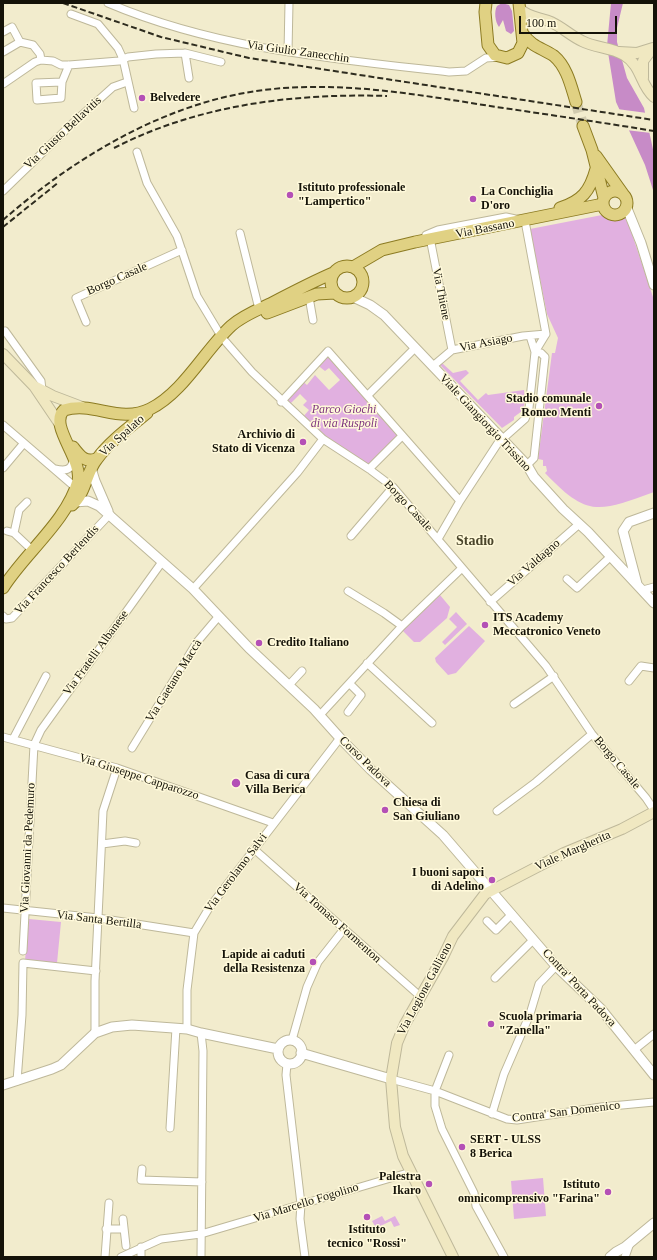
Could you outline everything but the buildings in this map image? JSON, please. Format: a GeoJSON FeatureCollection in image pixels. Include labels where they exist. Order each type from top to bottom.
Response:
{"type":"FeatureCollection","features":[{"type":"Feature","properties":{"kind":"main road"},"geometry":{"type":"LineString","coordinates":[[486,3],[484,12],[488,45],[492,52],[500,57],[511,57],[520,50],[535,47]]}},
{"type":"Feature","properties":{"kind":"main road"},"geometry":{"type":"LineString","coordinates":[[519,6],[529,16],[552,22],[583,42],[622,53],[641,52],[653,48]]}},
{"type":"Feature","properties":{"kind":"main road"},"geometry":{"type":"LineString","coordinates":[[519,6],[523,32],[523,43],[520,50]]}},
{"type":"Feature","properties":{"kind":"main road"},"geometry":{"type":"LineString","coordinates":[[523,32],[533,20],[538,19]]}},
{"type":"Feature","properties":{"kind":"main road"},"geometry":{"type":"LineString","coordinates":[[523,32],[535,47],[553,56],[564,68],[576,102]]}},
{"type":"Feature","properties":{"kind":"main road"},"geometry":{"type":"LineString","coordinates":[[643,78],[645,58],[653,48]]}},
{"type":"Feature","properties":{"kind":"main road"},"geometry":{"type":"LineString","coordinates":[[622,53],[633,62],[643,78],[647,89],[654,97]]}},
{"type":"Feature","properties":{"kind":"main road"},"geometry":{"type":"LineString","coordinates":[[583,126],[592,150],[608,212],[614,214],[623,212],[626,206],[626,200],[592,150]]}},
{"type":"Feature","properties":{"kind":"main road"},"geometry":{"type":"LineString","coordinates":[[546,217],[558,209],[578,201],[584,196],[591,186],[596,168]]}},
{"type":"Feature","properties":{"kind":"main road"},"geometry":{"type":"LineString","coordinates":[[604,201],[613,191],[623,194]]}},
{"type":"Feature","properties":{"kind":"main road","name":"Via Bassano"},"geometry":{"type":"LineString","coordinates":[[353,267],[382,250],[430,238],[546,217],[604,201]]}},
{"type":"Feature","properties":{"kind":"main road"},"geometry":{"type":"LineString","coordinates":[[354,297],[358,294],[363,285],[362,275],[368,258]]}},
{"type":"Feature","properties":{"kind":"main road","name":"Viale Giangiorgio Trissino"},"geometry":{"type":"LineString","coordinates":[[38,388],[82,407],[123,415],[137,414],[159,404],[200,363],[240,319],[333,273],[340,267],[353,267]]}},
{"type":"Feature","properties":{"kind":"main road"},"geometry":{"type":"LineString","coordinates":[[353,267],[362,275]]}},
{"type":"Feature","properties":{"kind":"main road"},"geometry":{"type":"LineString","coordinates":[[333,273],[331,284],[335,293]]}},
{"type":"Feature","properties":{"kind":"main road","name":"Viale Giangiorgio Trissino"},"geometry":{"type":"LineString","coordinates":[[223,338],[272,310],[309,297],[326,293],[335,293],[344,298],[354,297]]}},
{"type":"Feature","properties":{"kind":"main road","name":"Viale Giangiorgio Trissino"},"geometry":{"type":"LineString","coordinates":[[3,354],[38,388],[59,423],[73,456],[78,473],[77,494]]}},
{"type":"Feature","properties":{"kind":"main road","name":"Via Spalato"},"geometry":{"type":"LineString","coordinates":[[60,515],[77,494],[94,463],[129,428],[159,404]]}},
{"type":"Feature","properties":{"kind":"main road","name":"Viale Giangiorgio Trissino"},"geometry":{"type":"LineString","coordinates":[[59,423],[60,415],[64,410],[82,407]]}},
{"type":"Feature","properties":{"kind":"main road"},"geometry":{"type":"LineString","coordinates":[[123,415],[129,420],[129,428]]}},
{"type":"Feature","properties":{"kind":"main road"},"geometry":{"type":"LineString","coordinates":[[64,435],[81,457],[94,463]]}},
{"type":"Feature","properties":{"kind":"main road"},"geometry":{"type":"LineString","coordinates":[[3,588],[77,494]]}},
{"type":"Feature","properties":{"kind":"main road","name":"Viale Margherita"},"geometry":{"type":"LineString","coordinates":[[491,890],[564,853],[622,829],[654,811]]}},
{"type":"Feature","properties":{"kind":"main road","name":"Via Legione Gallieno"},"geometry":{"type":"LineString","coordinates":[[453,1257],[403,1156],[395,1127],[391,1079],[397,1043],[420,997],[453,936],[485,894],[491,890]]}},
{"type":"Feature","properties":{"kind":"street"},"geometry":{"type":"LineString","coordinates":[[288,52],[289,3]]}},
{"type":"Feature","properties":{"kind":"street","name":"Via Giulio Zanecchin"},"geometry":{"type":"LineString","coordinates":[[110,4],[196,33],[246,45],[288,52],[449,72],[466,70],[486,58],[500,57]]}},
{"type":"Feature","properties":{"kind":"street"},"geometry":{"type":"LineString","coordinates":[[72,14],[98,24],[118,48],[123,59],[134,108]]}},
{"type":"Feature","properties":{"kind":"street"},"geometry":{"type":"LineString","coordinates":[[3,32],[12,27],[20,42]]}},
{"type":"Feature","properties":{"kind":"street"},"geometry":{"type":"LineString","coordinates":[[3,52],[20,42],[33,45],[41,60]]}},
{"type":"Feature","properties":{"kind":"street"},"geometry":{"type":"LineString","coordinates":[[486,58],[488,45]]}},
{"type":"Feature","properties":{"kind":"street"},"geometry":{"type":"LineString","coordinates":[[185,53],[189,78]]}},
{"type":"Feature","properties":{"kind":"street"},"geometry":{"type":"LineString","coordinates":[[3,84],[35,62],[41,60],[69,65],[119,61],[128,57],[156,54],[185,53],[221,62]]}},
{"type":"Feature","properties":{"kind":"street"},"geometry":{"type":"LineString","coordinates":[[62,82],[69,65]]}},
{"type":"Feature","properties":{"kind":"street","name":"Via Giusto Bellavitis"},"geometry":{"type":"LineString","coordinates":[[3,191],[73,123],[113,87],[127,82]]}},
{"type":"Feature","properties":{"kind":"street","name":"Borgo Casale"},"geometry":{"type":"LineString","coordinates":[[137,152],[147,183],[177,236],[197,296],[223,338],[252,372],[281,402],[323,439],[369,469],[393,487],[454,557],[461,569],[554,676],[592,734],[646,798],[654,811]]}},
{"type":"Feature","properties":{"kind":"street"},"geometry":{"type":"LineString","coordinates":[[626,206],[641,243],[654,285]]}},
{"type":"Feature","properties":{"kind":"street"},"geometry":{"type":"LineString","coordinates":[[416,242],[438,230],[506,217],[525,221],[546,334],[535,352]]}},
{"type":"Feature","properties":{"kind":"street"},"geometry":{"type":"LineString","coordinates":[[240,233],[259,309]]}},
{"type":"Feature","properties":{"kind":"street","name":"Via Thiene"},"geometry":{"type":"LineString","coordinates":[[430,238],[452,350]]}},
{"type":"Feature","properties":{"kind":"street","name":"Borgo Casale"},"geometry":{"type":"LineString","coordinates":[[86,322],[76,298],[182,250]]}},
{"type":"Feature","properties":{"kind":"street"},"geometry":{"type":"LineString","coordinates":[[309,297],[313,320]]}},
{"type":"Feature","properties":{"kind":"street","name":"Viale Giangiorgio Trissino"},"geometry":{"type":"LineString","coordinates":[[354,297],[370,305],[384,315],[527,465],[534,477],[654,603]]}},
{"type":"Feature","properties":{"kind":"street"},"geometry":{"type":"LineString","coordinates":[[5,331],[41,381],[38,388]]}},
{"type":"Feature","properties":{"kind":"street","name":"Via Asiago"},"geometry":{"type":"LineString","coordinates":[[433,366],[452,350],[546,334]]}},
{"type":"Feature","properties":{"kind":"street"},"geometry":{"type":"LineString","coordinates":[[438,539],[460,501],[501,439],[526,417],[529,408],[535,352],[530,336]]}},
{"type":"Feature","properties":{"kind":"street"},"geometry":{"type":"LineString","coordinates":[[368,395],[416,348]]}},
{"type":"Feature","properties":{"kind":"street"},"geometry":{"type":"LineString","coordinates":[[281,402],[328,351],[460,501]]}},
{"type":"Feature","properties":{"kind":"street"},"geometry":{"type":"LineString","coordinates":[[527,465],[534,458],[545,357],[541,352],[535,352]]}},
{"type":"Feature","properties":{"kind":"street"},"geometry":{"type":"LineString","coordinates":[[3,425],[54,469],[77,494]]}},
{"type":"Feature","properties":{"kind":"street"},"geometry":{"type":"LineString","coordinates":[[369,469],[402,436]]}},
{"type":"Feature","properties":{"kind":"street"},"geometry":{"type":"LineString","coordinates":[[193,589],[253,520],[297,473],[323,439]]}},
{"type":"Feature","properties":{"kind":"street"},"geometry":{"type":"LineString","coordinates":[[3,468],[24,442]]}},
{"type":"Feature","properties":{"kind":"street"},"geometry":{"type":"LineString","coordinates":[[54,469],[64,470],[71,468],[73,456]]}},
{"type":"Feature","properties":{"kind":"street","name":"Corso Padova"},"geometry":{"type":"LineString","coordinates":[[94,463],[98,491],[110,514]]}},
{"type":"Feature","properties":{"kind":"street"},"geometry":{"type":"LineString","coordinates":[[352,536],[393,487]]}},
{"type":"Feature","properties":{"kind":"street","name":"Corso Padova"},"geometry":{"type":"LineString","coordinates":[[77,494],[110,514],[193,589],[249,648],[289,684],[320,715],[340,738],[442,835],[491,890]]}},
{"type":"Feature","properties":{"kind":"street"},"geometry":{"type":"LineString","coordinates":[[27,502],[19,510],[10,532],[32,550]]}},
{"type":"Feature","properties":{"kind":"street","name":"Viale Giangiorgio Trissino"},"geometry":{"type":"LineString","coordinates":[[640,588],[623,532],[629,522],[654,513]]}},
{"type":"Feature","properties":{"kind":"street","name":"Via Francesco Berlendis"},"geometry":{"type":"LineString","coordinates":[[3,616],[6,619],[12,618],[110,514]]}},
{"type":"Feature","properties":{"kind":"street","name":"Via Valdagno"},"geometry":{"type":"LineString","coordinates":[[490,602],[578,524]]}},
{"type":"Feature","properties":{"kind":"street"},"geometry":{"type":"LineString","coordinates":[[567,579],[577,588],[610,557]]}},
{"type":"Feature","properties":{"kind":"street","name":"Via Fratelli Albanese"},"geometry":{"type":"LineString","coordinates":[[34,745],[41,730],[162,562]]}},
{"type":"Feature","properties":{"kind":"street"},"geometry":{"type":"LineString","coordinates":[[320,715],[402,626],[461,569]]}},
{"type":"Feature","properties":{"kind":"street"},"geometry":{"type":"LineString","coordinates":[[640,588],[654,587]]}},
{"type":"Feature","properties":{"kind":"street"},"geometry":{"type":"LineString","coordinates":[[348,591],[384,612],[402,626]]}},
{"type":"Feature","properties":{"kind":"street","name":"Via Gaetano Maccà"},"geometry":{"type":"LineString","coordinates":[[132,748],[197,642],[219,616]]}},
{"type":"Feature","properties":{"kind":"street"},"geometry":{"type":"LineString","coordinates":[[367,664],[432,723]]}},
{"type":"Feature","properties":{"kind":"street"},"geometry":{"type":"LineString","coordinates":[[629,681],[641,666],[654,668]]}},
{"type":"Feature","properties":{"kind":"street"},"geometry":{"type":"LineString","coordinates":[[289,684],[302,671]]}},
{"type":"Feature","properties":{"kind":"street"},"geometry":{"type":"LineString","coordinates":[[13,739],[46,676]]}},
{"type":"Feature","properties":{"kind":"street"},"geometry":{"type":"LineString","coordinates":[[514,704],[554,676]]}},
{"type":"Feature","properties":{"kind":"street"},"geometry":{"type":"LineString","coordinates":[[348,712],[361,695],[350,684]]}},
{"type":"Feature","properties":{"kind":"street"},"geometry":{"type":"LineString","coordinates":[[497,811],[536,782],[592,734]]}},
{"type":"Feature","properties":{"kind":"street","name":"Via Giuseppe Capparozzo"},"geometry":{"type":"LineString","coordinates":[[3,737],[117,768],[273,823]]}},
{"type":"Feature","properties":{"kind":"street","name":"Via Gerolamo Salvi"},"geometry":{"type":"LineString","coordinates":[[187,1029],[187,990],[194,933],[209,908],[340,738]]}},
{"type":"Feature","properties":{"kind":"street","name":"Via Giovanni da Pedemuro"},"geometry":{"type":"LineString","coordinates":[[23,951],[34,745]]}},
{"type":"Feature","properties":{"kind":"street"},"geometry":{"type":"LineString","coordinates":[[95,1033],[98,918],[104,811],[117,768]]}},
{"type":"Feature","properties":{"kind":"street"},"geometry":{"type":"LineString","coordinates":[[102,844],[125,842],[136,843]]}},
{"type":"Feature","properties":{"kind":"street","name":"Via Tomaso Formenton"},"geometry":{"type":"LineString","coordinates":[[254,849],[420,997]]}},
{"type":"Feature","properties":{"kind":"street","name":"Contra' Porta Padova"},"geometry":{"type":"LineString","coordinates":[[491,890],[556,966],[601,1009],[654,1075]]}},
{"type":"Feature","properties":{"kind":"street","name":"Via Santa Bertilla"},"geometry":{"type":"LineString","coordinates":[[3,908],[98,918],[194,933]]}},
{"type":"Feature","properties":{"kind":"street"},"geometry":{"type":"LineString","coordinates":[[487,921],[496,930],[512,914]]}},
{"type":"Feature","properties":{"kind":"street"},"geometry":{"type":"LineString","coordinates":[[292,1040],[307,987],[318,962],[344,929]]}},
{"type":"Feature","properties":{"kind":"street","name":"Contra' Porta Padova"},"geometry":{"type":"LineString","coordinates":[[495,978],[533,940]]}},
{"type":"Feature","properties":{"kind":"street"},"geometry":{"type":"LineString","coordinates":[[17,1081],[22,1015],[23,963],[96,971]]}},
{"type":"Feature","properties":{"kind":"street"},"geometry":{"type":"LineString","coordinates":[[492,1114],[504,1074],[530,1014],[539,984],[556,966]]}},
{"type":"Feature","properties":{"kind":"street"},"geometry":{"type":"LineString","coordinates":[[3,1085],[61,1065],[95,1033],[112,1027],[132,1025],[187,1029],[201,1034],[278,1048]]}},
{"type":"Feature","properties":{"kind":"street"},"geometry":{"type":"LineString","coordinates":[[170,1128],[176,1028]]}},
{"type":"Feature","properties":{"kind":"street"},"geometry":{"type":"LineString","coordinates":[[201,1034],[203,1051],[201,1257]]}},
{"type":"Feature","properties":{"kind":"street"},"geometry":{"type":"LineString","coordinates":[[634,1050],[654,1034]]}},
{"type":"Feature","properties":{"kind":"street"},"geometry":{"type":"LineString","coordinates":[[292,1040],[300,1046],[301,1053],[296,1062],[287,1064],[280,1059],[278,1048],[285,1041],[292,1040]]}},
{"type":"Feature","properties":{"kind":"street"},"geometry":{"type":"LineString","coordinates":[[301,1053],[391,1079]]}},
{"type":"Feature","properties":{"kind":"street"},"geometry":{"type":"LineString","coordinates":[[450,1056],[435,1091],[435,1106],[442,1129],[474,1193],[476,1206],[504,1257]]}},
{"type":"Feature","properties":{"kind":"street"},"geometry":{"type":"LineString","coordinates":[[287,1064],[286,1075],[301,1204],[300,1219],[305,1257]]}},
{"type":"Feature","properties":{"kind":"street","name":"Contra' San Domenico"},"geometry":{"type":"LineString","coordinates":[[391,1079],[435,1091],[492,1114],[507,1119],[517,1120],[601,1107],[654,1102]]}},
{"type":"Feature","properties":{"kind":"street"},"geometry":{"type":"LineString","coordinates":[[142,1169],[141,1180],[202,1182]]}},
{"type":"Feature","properties":{"kind":"street","name":"Via Marcello Fogolino"},"geometry":{"type":"LineString","coordinates":[[121,1257],[161,1239],[201,1234],[411,1172]]}},
{"type":"Feature","properties":{"kind":"street"},"geometry":{"type":"LineString","coordinates":[[105,1257],[109,1203]]}},
{"type":"Feature","properties":{"kind":"street"},"geometry":{"type":"LineString","coordinates":[[123,1219],[126,1246]]}},
{"type":"Feature","properties":{"kind":"street"},"geometry":{"type":"LineString","coordinates":[[616,1255],[654,1224]]}},
{"type":"Feature","properties":{"kind":"street"},"geometry":{"type":"LineString","coordinates":[[106,1229],[123,1229]]}},
{"type":"Feature","properties":{"kind":"street"},"geometry":{"type":"LineString","coordinates":[[625,1257],[630,1243]]}},
{"type":"Feature","properties":{"kind":"street"},"geometry":{"type":"LineString","coordinates":[[141,1247],[141,1257]]}},
{"type":"Feature","properties":{"kind":"green space","name":"Stadio comunale Romeo Menti"},"geometry":{"type":"Polygon","coordinates":[[[602,215],[618,220],[624,216],[629,225],[654,300],[654,492],[619,504],[606,507],[595,507],[584,504],[572,498],[560,488],[545,473],[547,471],[546,466],[543,466],[543,460],[538,459],[552,353],[555,353],[558,338],[547,314],[530,229],[602,215]]]}},
{"type":"Feature","properties":{"kind":"green space","name":"Parco Giochi di via Ruspoli"},"geometry":{"type":"Polygon","coordinates":[[[329,352],[402,436],[369,469],[343,454],[302,418],[309,410],[303,405],[307,401],[300,394],[287,407],[281,402],[301,380],[307,385],[315,375],[329,390],[340,380],[329,368],[325,371],[316,364],[329,352]]]}},
{"type":"Feature","properties":{"kind":"green space"},"geometry":{"type":"Polygon","coordinates":[[[442,363],[453,373],[466,370],[469,373],[460,381],[478,400],[486,393],[488,395],[524,390],[525,402],[522,411],[514,417],[514,420],[502,428],[440,365],[442,363]]]}},
{"type":"Feature","properties":{"kind":"green space"},"geometry":{"type":"Polygon","coordinates":[[[440,595],[450,607],[447,618],[420,642],[414,642],[401,629],[433,598],[435,600],[440,595]]]}},
{"type":"Feature","properties":{"kind":"green space"},"geometry":{"type":"Polygon","coordinates":[[[456,612],[467,624],[445,645],[442,642],[457,627],[449,619],[456,612]]]}},
{"type":"Feature","properties":{"kind":"green space"},"geometry":{"type":"Polygon","coordinates":[[[469,626],[485,641],[456,673],[448,675],[436,662],[435,658],[469,626]]]}},
{"type":"Feature","properties":{"kind":"green space"},"geometry":{"type":"Polygon","coordinates":[[[29,919],[61,922],[57,963],[25,960],[29,919]]]}},
{"type":"Feature","properties":{"kind":"green space"},"geometry":{"type":"Polygon","coordinates":[[[543,1178],[546,1216],[514,1219],[511,1181],[543,1178]]]}},
{"type":"Feature","properties":{"kind":"green space"},"geometry":{"type":"Polygon","coordinates":[[[382,1216],[385,1221],[395,1216],[400,1225],[394,1227],[391,1221],[376,1228],[372,1221],[382,1216]]]}},
{"type":"Feature","properties":{"kind":"shaded area"},"geometry":{"type":"Polygon","coordinates":[[[502,3],[509,5],[512,11],[514,31],[511,34],[506,31],[503,20],[499,27],[496,19],[496,8],[502,3]]]}},
{"type":"Feature","properties":{"kind":"shaded area"},"geometry":{"type":"Polygon","coordinates":[[[611,3],[623,3],[617,28],[617,42],[627,78],[644,108],[654,154],[654,193],[645,165],[616,102],[607,46],[611,3]]]}},
{"type":"Feature","properties":{"kind":"pier"},"geometry":{"type":"Polygon","coordinates":[[[617,109],[647,113],[651,133],[626,130],[617,109]]]}},
{"type":"Feature","properties":{"kind":"tunnel"},"geometry":{"type":"LineString","coordinates":[[576,102],[583,126]]}},
{"type":"Feature","properties":{"kind":"railway"},"geometry":{"type":"LineString","coordinates":[[63,3],[161,37],[249,58],[654,120]]}},
{"type":"Feature","properties":{"kind":"railway"},"geometry":{"type":"LineString","coordinates":[[3,220],[53,180],[79,162],[106,145],[135,130],[194,106],[225,97],[258,91],[324,87],[391,91],[654,131]]}},
{"type":"Feature","properties":{"kind":"railway"},"geometry":{"type":"LineString","coordinates":[[114,148],[146,133],[179,121],[247,105],[316,97],[387,96]]}},
{"type":"Feature","properties":{"kind":"railway"},"geometry":{"type":"LineString","coordinates":[[3,227],[59,182]]}},
{"type":"Feature","properties":{"kind":"place","name":"Belvedere"},"geometry":{"type":"Point","coordinates":[142,98]}},
{"type":"Feature","properties":{"kind":"place","name":"Istituto professionale \"Lampertico\""},"geometry":{"type":"Point","coordinates":[290,195]}},
{"type":"Feature","properties":{"kind":"place","name":"La Conchiglia D'oro"},"geometry":{"type":"Point","coordinates":[473,199]}},
{"type":"Feature","properties":{"kind":"place","name":"Stadio comunale Romeo Menti"},"geometry":{"type":"Point","coordinates":[599,406]}},
{"type":"Feature","properties":{"kind":"place","name":"Archivio di Stato di Vicenza"},"geometry":{"type":"Point","coordinates":[303,442]}},
{"type":"Feature","properties":{"kind":"place","name":"ITS Academy Meccatronico Veneto"},"geometry":{"type":"Point","coordinates":[485,625]}},
{"type":"Feature","properties":{"kind":"place","name":"Credito Italiano"},"geometry":{"type":"Point","coordinates":[259,643]}},
{"type":"Feature","properties":{"kind":"place","name":"Casa di cura Villa Berica"},"geometry":{"type":"Point","coordinates":[236,783]}},
{"type":"Feature","properties":{"kind":"place","name":"Chiesa di San Giuliano"},"geometry":{"type":"Point","coordinates":[385,810]}},
{"type":"Feature","properties":{"kind":"place","name":"I buoni sapori di Adelino"},"geometry":{"type":"Point","coordinates":[492,880]}},
{"type":"Feature","properties":{"kind":"place","name":"Lapide ai caduti della Resistenza"},"geometry":{"type":"Point","coordinates":[313,962]}},
{"type":"Feature","properties":{"kind":"place","name":"Scuola primaria \"Zanella\""},"geometry":{"type":"Point","coordinates":[491,1024]}},
{"type":"Feature","properties":{"kind":"place","name":"SERT - ULSS 8 Berica"},"geometry":{"type":"Point","coordinates":[462,1147]}},
{"type":"Feature","properties":{"kind":"place","name":"Palestra Ikaro"},"geometry":{"type":"Point","coordinates":[429,1184]}},
{"type":"Feature","properties":{"kind":"place","name":"Istituto omnicomprensivo \"Farina\""},"geometry":{"type":"Point","coordinates":[608,1192]}},
{"type":"Feature","properties":{"kind":"place","name":"Istituto tecnico \"Rossi\""},"geometry":{"type":"Point","coordinates":[367,1217]}},
{"type":"Feature","properties":{"kind":"district","name":"Stadio"},"geometry":{"type":"Point","coordinates":[475,541]}}]}
